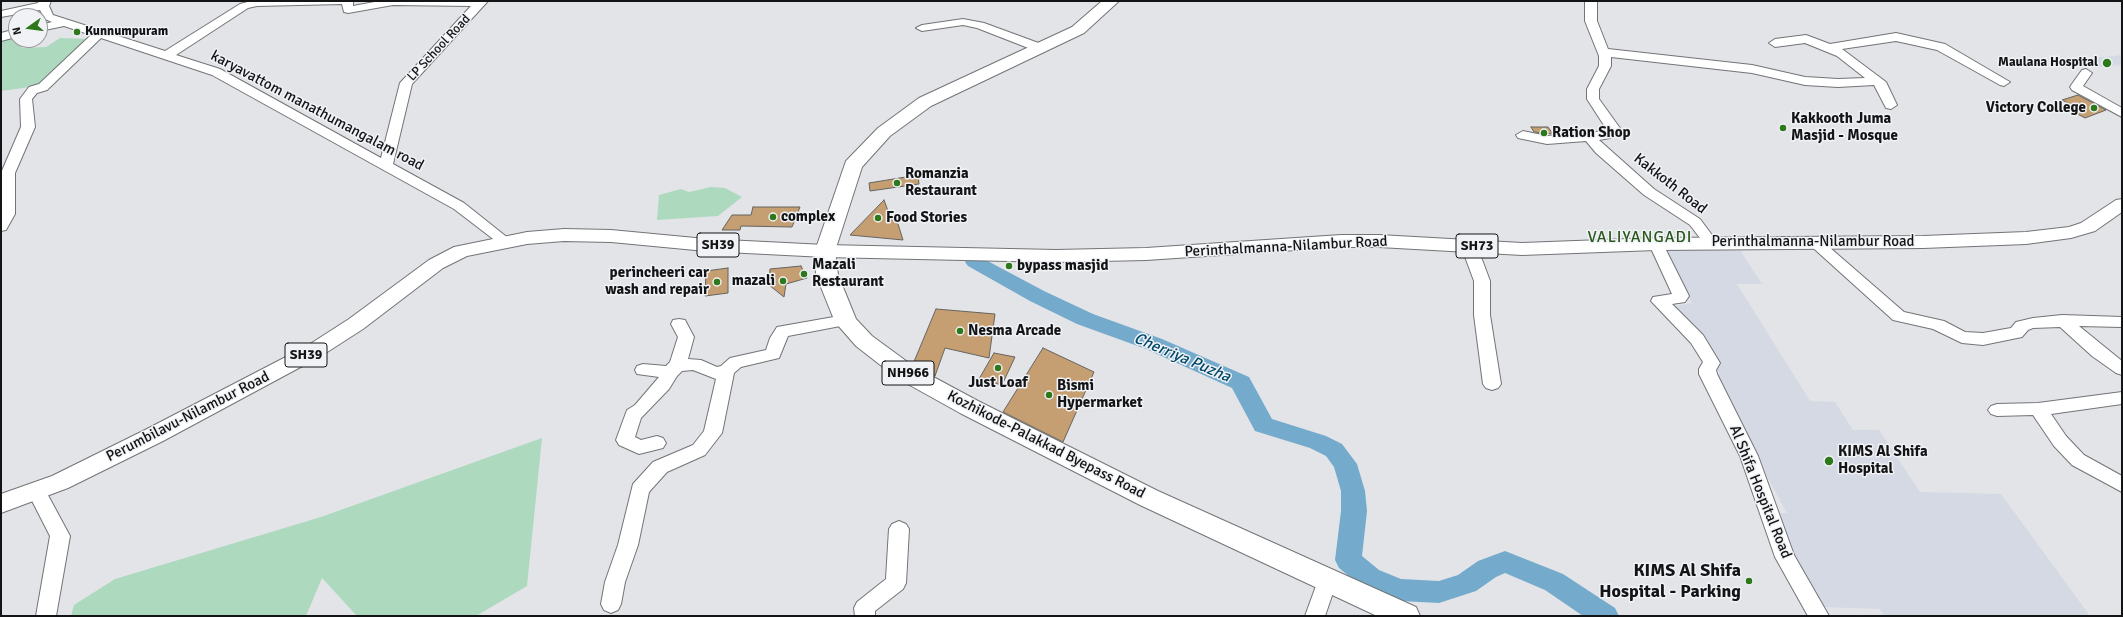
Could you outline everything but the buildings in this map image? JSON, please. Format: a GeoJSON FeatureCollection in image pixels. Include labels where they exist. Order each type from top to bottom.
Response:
{"type":"FeatureCollection","features":[{"type":"Feature","properties":{"kind":"highway","name":"Kozhikode-Palakkad Byepass Road"},"geometry":{"type":"LineString","coordinates":[[1111,1],[1078,30],[925,102],[884,132],[853,165],[825,251],[827,275],[845,320],[864,340],[884,357],[905,372],[951,398],[1149,498],[1406,616]]}},
{"type":"Feature","properties":{"kind":"main road","name":"Perinthalmanna-Nilambur Road"},"geometry":{"type":"LineString","coordinates":[[825,251],[1056,256],[1154,253],[1379,240],[1522,248],[1656,244],[2026,238],[2071,232],[2088,227],[2122,204]]}},
{"type":"Feature","properties":{"kind":"main road","name":"Perumbilavu-Nilambur Road"},"geometry":{"type":"LineString","coordinates":[[1,504],[60,482],[148,438],[314,351],[356,324],[436,264],[461,251],[506,242],[564,235],[611,236],[706,245],[825,251]]}},
{"type":"Feature","properties":{"kind":"street","name":"LP School Road"},"geometry":{"type":"LineString","coordinates":[[168,55],[244,6],[257,3],[347,1],[348,10],[393,2],[481,2]]}},
{"type":"Feature","properties":{"kind":"street"},"geometry":{"type":"LineString","coordinates":[[1523,135],[1547,140],[1590,137],[1605,135],[1615,131],[1598,109],[1593,98],[1593,89],[1605,66],[1603,52],[1591,22],[1590,12],[1592,1]]}},
{"type":"Feature","properties":{"kind":"street","name":"LP School Road"},"geometry":{"type":"LineString","coordinates":[[386,166],[406,83],[481,2]]}},
{"type":"Feature","properties":{"kind":"street"},"geometry":{"type":"LineString","coordinates":[[1,14],[44,4]]}},
{"type":"Feature","properties":{"kind":"street","name":"karyavattom manathumangalam road"},"geometry":{"type":"LineString","coordinates":[[44,4],[49,17],[216,72],[459,206],[506,242]]}},
{"type":"Feature","properties":{"kind":"street"},"geometry":{"type":"LineString","coordinates":[[48,27],[65,22]]}},
{"type":"Feature","properties":{"kind":"street"},"geometry":{"type":"LineString","coordinates":[[922,28],[963,22],[980,25],[1040,48]]}},
{"type":"Feature","properties":{"kind":"street"},"geometry":{"type":"LineString","coordinates":[[1,226],[8,214],[8,173],[28,128],[26,99],[33,90],[43,86],[100,33]]}},
{"type":"Feature","properties":{"kind":"street"},"geometry":{"type":"LineString","coordinates":[[1829,48],[1896,37],[1941,47],[2004,82]]}},
{"type":"Feature","properties":{"kind":"street"},"geometry":{"type":"LineString","coordinates":[[1775,43],[1806,39],[1829,48],[1850,60],[1882,85],[1891,105]]}},
{"type":"Feature","properties":{"kind":"street"},"geometry":{"type":"LineString","coordinates":[[1603,52],[1752,69],[1805,81],[1838,83],[1876,81]]}},
{"type":"Feature","properties":{"kind":"street"},"geometry":{"type":"LineString","coordinates":[[2086,73],[2076,87],[2122,113]]}},
{"type":"Feature","properties":{"kind":"street","name":"Kakkoth Road"},"geometry":{"type":"LineString","coordinates":[[1590,137],[1601,150],[1649,192],[1695,222],[1711,243]]}},
{"type":"Feature","properties":{"kind":"street"},"geometry":{"type":"LineString","coordinates":[[1816,242],[1836,262],[1898,316],[1938,325],[1962,337],[1983,339],[2016,333],[2022,326],[2033,323],[2062,320],[2122,322]]}},
{"type":"Feature","properties":{"kind":"street","name":"Al Shifa Hospital Road"},"geometry":{"type":"LineString","coordinates":[[1656,244],[1673,276],[1681,296],[1679,298],[1659,300],[1696,339],[1712,363],[1707,369],[1708,374],[1748,456],[1785,557],[1819,616]]}},
{"type":"Feature","properties":{"kind":"street"},"geometry":{"type":"LineString","coordinates":[[1470,246],[1482,281],[1482,315],[1492,384]]}},
{"type":"Feature","properties":{"kind":"street"},"geometry":{"type":"LineString","coordinates":[[643,370],[674,368],[695,364],[715,373],[726,371],[736,362],[773,354],[778,338],[783,331],[845,320]]}},
{"type":"Feature","properties":{"kind":"street"},"geometry":{"type":"LineString","coordinates":[[2062,320],[2098,352],[2122,369]]}},
{"type":"Feature","properties":{"kind":"street"},"geometry":{"type":"LineString","coordinates":[[658,443],[639,446],[625,440],[633,415],[641,409],[663,385],[674,368],[686,337],[679,324]]}},
{"type":"Feature","properties":{"kind":"street"},"geometry":{"type":"LineString","coordinates":[[611,604],[614,582],[628,545],[640,489],[660,467],[699,450],[713,433],[726,371]]}},
{"type":"Feature","properties":{"kind":"street"},"geometry":{"type":"LineString","coordinates":[[1997,410],[2038,409],[2122,398]]}},
{"type":"Feature","properties":{"kind":"street"},"geometry":{"type":"LineString","coordinates":[[2038,409],[2060,441],[2078,460],[2122,484]]}},
{"type":"Feature","properties":{"kind":"street"},"geometry":{"type":"LineString","coordinates":[[36,491],[60,536],[46,616]]}},
{"type":"Feature","properties":{"kind":"street"},"geometry":{"type":"LineString","coordinates":[[865,616],[864,608],[896,583],[899,529]]}},
{"type":"Feature","properties":{"kind":"street"},"geometry":{"type":"LineString","coordinates":[[1314,616],[1327,581]]}},
{"type":"Feature","properties":{"kind":"shaded area","name":"Maulana Hospital"},"geometry":{"type":"Polygon","coordinates":[[[2122,55],[2122,65],[2099,67],[2085,59],[2122,55]]]}},
{"type":"Feature","properties":{"kind":"shaded area","name":"KIMS Al Shifa Hospital"},"geometry":{"type":"Polygon","coordinates":[[[1661,249],[1740,250],[1762,284],[1737,284],[1810,401],[1835,402],[1853,430],[1879,430],[1920,492],[2001,494],[2090,616],[1884,616],[1880,609],[1822,607],[1799,573],[1773,513],[1787,513],[1711,374],[1720,374],[1694,328],[1670,307],[1692,303],[1661,249]]]}},
{"type":"Feature","properties":{"kind":"green space"},"geometry":{"type":"Polygon","coordinates":[[[8,38],[8,48],[48,48],[48,46],[60,38],[89,39],[38,86],[1,91],[1,39],[8,38]]]}},
{"type":"Feature","properties":{"kind":"green space"},"geometry":{"type":"Polygon","coordinates":[[[711,187],[725,188],[742,197],[718,216],[657,220],[659,195],[681,189],[689,192],[711,187]]]}},
{"type":"Feature","properties":{"kind":"green space"},"geometry":{"type":"Polygon","coordinates":[[[542,438],[527,586],[476,616],[357,616],[322,578],[306,616],[71,616],[74,605],[115,579],[321,517],[542,438]]]}},
{"type":"Feature","properties":{"kind":"waterway","name":"Cherriya Puzha"},"geometry":{"type":"LineString","coordinates":[[975,262],[1037,296],[1085,319],[1154,344],[1241,383],[1263,425],[1318,442],[1334,450],[1345,464],[1353,491],[1354,511],[1348,560],[1370,578],[1400,590],[1439,592],[1467,583],[1487,569],[1505,562],[1554,582],[1605,616]]}},
{"type":"Feature","properties":{"kind":"place","name":"Kunnumpuram"},"geometry":{"type":"Point","coordinates":[77,32]}},
{"type":"Feature","properties":{"kind":"place","name":"Maulana Hospital"},"geometry":{"type":"Point","coordinates":[2107,63]}},
{"type":"Feature","properties":{"kind":"place","name":"Victory College"},"geometry":{"type":"Point","coordinates":[2094,108]}},
{"type":"Feature","properties":{"kind":"place","name":"Kakkooth Juma Masjid - Mosque"},"geometry":{"type":"Point","coordinates":[1783,128]}},
{"type":"Feature","properties":{"kind":"place","name":"Ration Shop"},"geometry":{"type":"Point","coordinates":[1544,133]}},
{"type":"Feature","properties":{"kind":"place","name":"Romanzia Restaurant"},"geometry":{"type":"Point","coordinates":[897,183]}},
{"type":"Feature","properties":{"kind":"place","name":"complex"},"geometry":{"type":"Point","coordinates":[773,217]}},
{"type":"Feature","properties":{"kind":"place","name":"Food Stories"},"geometry":{"type":"Point","coordinates":[878,218]}},
{"type":"Feature","properties":{"kind":"place","name":"bypass masjid"},"geometry":{"type":"Point","coordinates":[1009,266]}},
{"type":"Feature","properties":{"kind":"place","name":"Mazali Restaurant"},"geometry":{"type":"Point","coordinates":[804,274]}},
{"type":"Feature","properties":{"kind":"place","name":"mazali"},"geometry":{"type":"Point","coordinates":[783,281]}},
{"type":"Feature","properties":{"kind":"place","name":"perincheeri car wash and repair"},"geometry":{"type":"Point","coordinates":[717,282]}},
{"type":"Feature","properties":{"kind":"place","name":"Nesma Arcade"},"geometry":{"type":"Point","coordinates":[960,331]}},
{"type":"Feature","properties":{"kind":"place","name":"Just Loaf"},"geometry":{"type":"Point","coordinates":[998,368]}},
{"type":"Feature","properties":{"kind":"place","name":"Bismi Hypermarket"},"geometry":{"type":"Point","coordinates":[1049,395]}},
{"type":"Feature","properties":{"kind":"place","name":"KIMS Al Shifa Hospital"},"geometry":{"type":"Point","coordinates":[1829,461]}},
{"type":"Feature","properties":{"kind":"place","name":"KIMS Al Shifa Hospital - Parking"},"geometry":{"type":"Point","coordinates":[1749,581]}},
{"type":"Feature","properties":{"kind":"district","name":"VALIYANGADI"},"geometry":{"type":"Point","coordinates":[1640,238]}}]}
